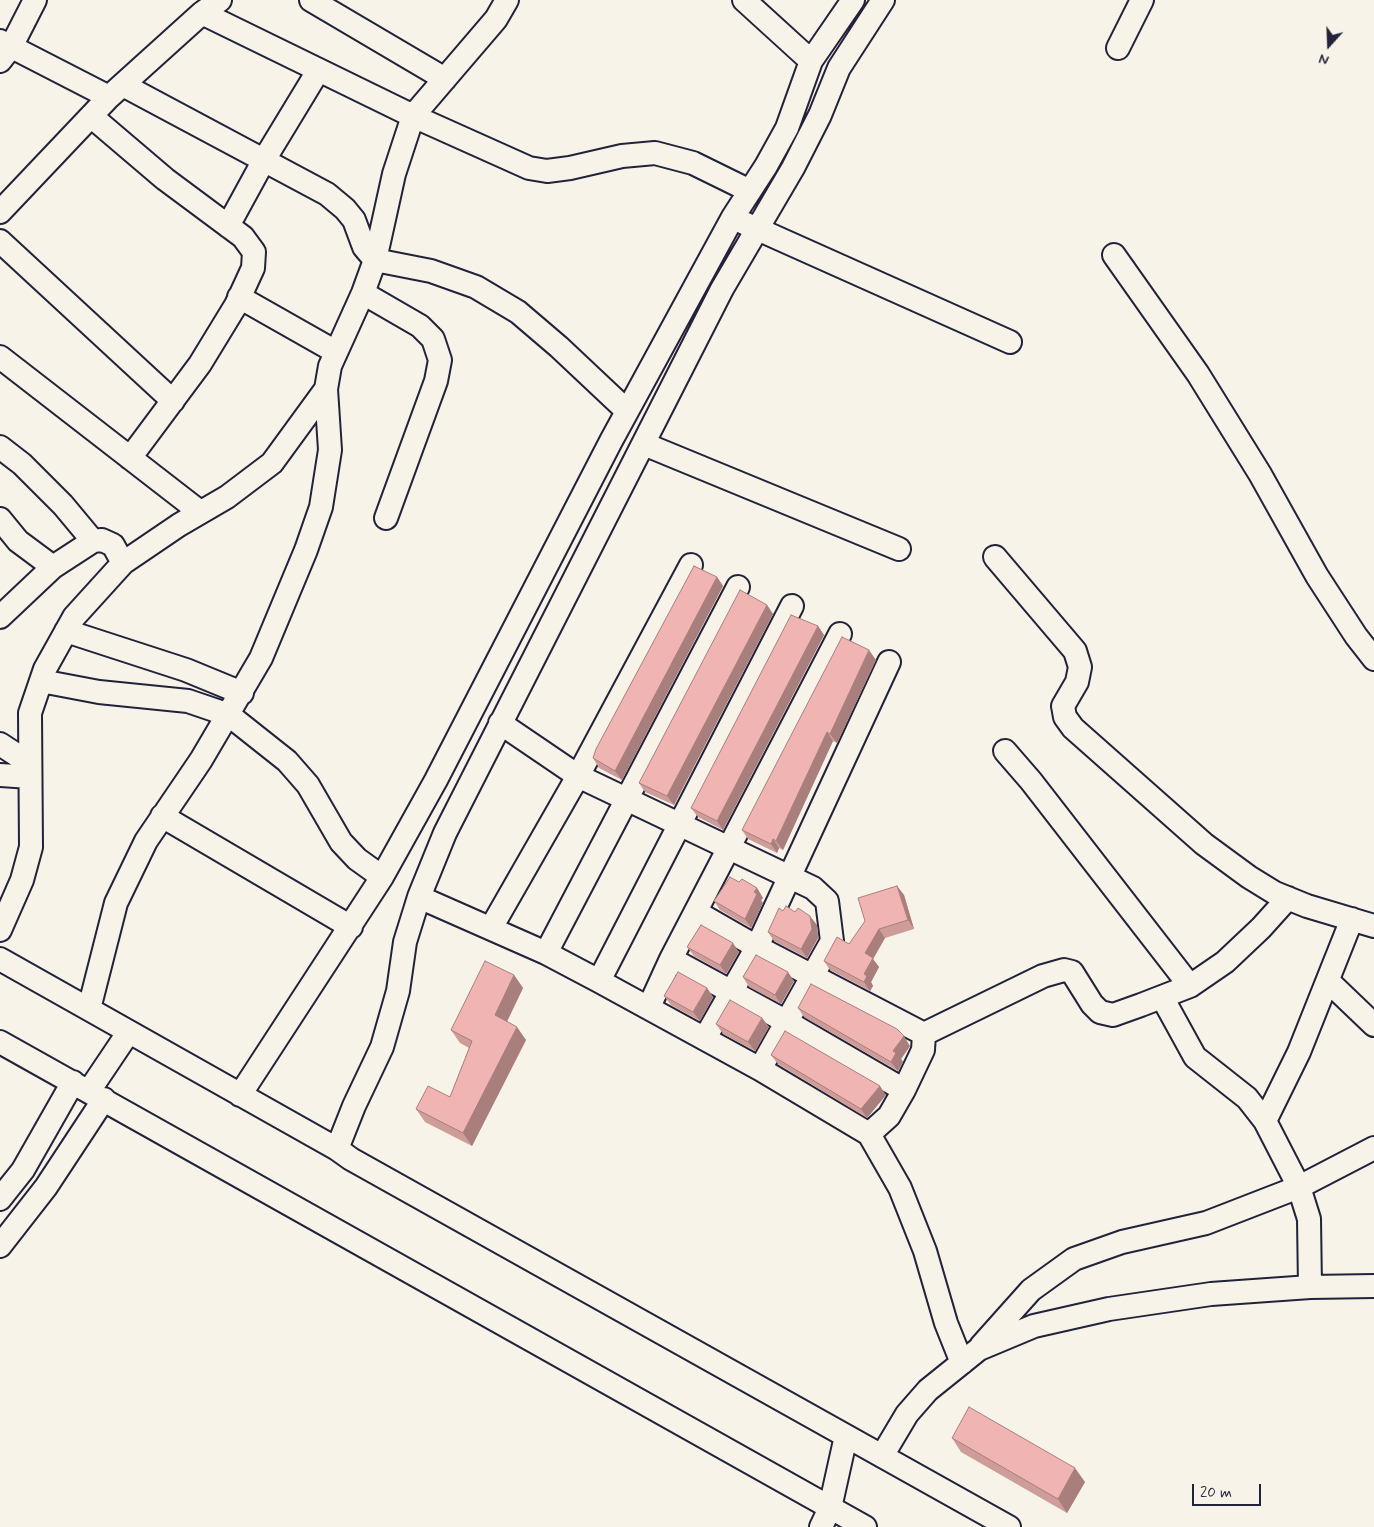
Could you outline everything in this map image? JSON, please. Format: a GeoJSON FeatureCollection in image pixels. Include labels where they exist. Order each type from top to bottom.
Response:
{"type":"FeatureCollection","features":[{"type":"Feature","properties":{"kind":"street"},"geometry":{"type":"LineString","coordinates":[[36,0],[4,49],[116,91],[264,160],[327,194],[345,209],[354,220],[364,247],[375,260],[431,271],[476,286],[518,312],[627,411]]}},
{"type":"Feature","properties":{"kind":"street"},"geometry":{"type":"LineString","coordinates":[[311,0],[445,79]]}},
{"type":"Feature","properties":{"kind":"street"},"geometry":{"type":"LineString","coordinates":[[89,1009],[116,903],[146,841],[230,715],[262,658],[287,599],[321,507],[330,450],[326,389],[330,366],[363,293],[375,260],[394,174],[413,116],[496,19],[508,0]]}},
{"type":"Feature","properties":{"kind":"street"},"geometry":{"type":"LineString","coordinates":[[744,0],[811,61]]}},
{"type":"Feature","properties":{"kind":"street"},"geometry":{"type":"LineString","coordinates":[[337,1149],[354,1106],[382,1047],[398,991],[405,942],[418,897],[445,833],[722,288],[745,223],[750,191],[787,128],[811,61],[853,0]]}},
{"type":"Feature","properties":{"kind":"street"},"geometry":{"type":"LineString","coordinates":[[240,1095],[382,877],[436,780],[627,411],[745,223],[793,168],[820,115],[839,68],[883,0]]}},
{"type":"Feature","properties":{"kind":"street"},"geometry":{"type":"LineString","coordinates":[[1118,48],[1142,0]]}},
{"type":"Feature","properties":{"kind":"street"},"geometry":{"type":"LineString","coordinates":[[0,212],[116,91],[211,6],[318,71],[529,168],[547,171],[570,168],[622,156],[655,153],[693,163],[750,191]]}},
{"type":"Feature","properties":{"kind":"street"},"geometry":{"type":"LineString","coordinates":[[228,226],[264,160],[318,71]]}},
{"type":"Feature","properties":{"kind":"street"},"geometry":{"type":"LineString","coordinates":[[91,116],[165,179],[243,237],[254,252],[253,268],[239,297],[200,364],[130,458]]}},
{"type":"Feature","properties":{"kind":"street"},"geometry":{"type":"LineString","coordinates":[[745,223],[1010,342]]}},
{"type":"Feature","properties":{"kind":"street"},"geometry":{"type":"LineString","coordinates":[[0,241],[173,401]]}},
{"type":"Feature","properties":{"kind":"street"},"geometry":{"type":"LineString","coordinates":[[1114,255],[1198,374],[1260,474],[1317,576],[1356,636],[1374,659]]}},
{"type":"Feature","properties":{"kind":"street"},"geometry":{"type":"LineString","coordinates":[[363,293],[420,326],[433,339],[440,360],[436,381],[386,518]]}},
{"type":"Feature","properties":{"kind":"street"},"geometry":{"type":"LineString","coordinates":[[239,297],[336,352]]}},
{"type":"Feature","properties":{"kind":"street"},"geometry":{"type":"LineString","coordinates":[[0,357],[200,512]]}},
{"type":"Feature","properties":{"kind":"street"},"geometry":{"type":"LineString","coordinates":[[0,930],[22,880],[31,847],[30,713],[41,681],[74,617],[123,563],[251,481],[272,463],[326,389]]}},
{"type":"Feature","properties":{"kind":"street"},"geometry":{"type":"LineString","coordinates":[[644,444],[899,549]]}},
{"type":"Feature","properties":{"kind":"street"},"geometry":{"type":"LineString","coordinates":[[0,448],[22,464],[63,505],[93,541]]}},
{"type":"Feature","properties":{"kind":"street"},"geometry":{"type":"LineString","coordinates":[[0,519],[18,541],[53,567]]}},
{"type":"Feature","properties":{"kind":"street"},"geometry":{"type":"LineString","coordinates":[[0,617],[53,567],[93,541],[102,540],[113,545],[123,563]]}},
{"type":"Feature","properties":{"kind":"street"},"geometry":{"type":"LineString","coordinates":[[995,556],[1075,651],[1080,667],[1077,682],[1063,706],[1065,718],[1073,728],[1204,844],[1249,877],[1288,898],[1374,926]]}},
{"type":"Feature","properties":{"kind":"street"},"geometry":{"type":"LineString","coordinates":[[491,928],[578,776],[691,565]]}},
{"type":"Feature","properties":{"kind":"street"},"geometry":{"type":"LineString","coordinates":[[546,953],[738,587]]}},
{"type":"Feature","properties":{"kind":"street"},"geometry":{"type":"LineString","coordinates":[[600,981],[792,606]]}},
{"type":"Feature","properties":{"kind":"street"},"geometry":{"type":"LineString","coordinates":[[66,631],[186,670],[242,693]]}},
{"type":"Feature","properties":{"kind":"street"},"geometry":{"type":"LineString","coordinates":[[649,1007],[840,634]]}},
{"type":"Feature","properties":{"kind":"street"},"geometry":{"type":"LineString","coordinates":[[705,1038],[757,947],[889,662]]}},
{"type":"Feature","properties":{"kind":"street"},"geometry":{"type":"LineString","coordinates":[[41,681],[99,692],[188,701],[230,715],[264,740],[287,761],[308,785],[341,842],[357,859],[382,877]]}},
{"type":"Feature","properties":{"kind":"street"},"geometry":{"type":"LineString","coordinates":[[500,723],[578,776],[627,801],[731,847],[813,888],[827,901],[832,941],[814,977],[760,1069]]}},
{"type":"Feature","properties":{"kind":"street"},"geometry":{"type":"LineString","coordinates":[[0,744],[30,770]]}},
{"type":"Feature","properties":{"kind":"street"},"geometry":{"type":"LineString","coordinates":[[1005,752],[1031,781],[1190,986]]}},
{"type":"Feature","properties":{"kind":"street"},"geometry":{"type":"LineString","coordinates":[[0,775],[30,770]]}},
{"type":"Feature","properties":{"kind":"street"},"geometry":{"type":"LineString","coordinates":[[162,816],[350,927]]}},
{"type":"Feature","properties":{"kind":"street"},"geometry":{"type":"LineString","coordinates":[[418,897],[546,953],[600,981],[760,1069],[869,1134],[900,1188],[925,1251],[946,1323],[970,1356]]}},
{"type":"Feature","properties":{"kind":"street"},"geometry":{"type":"LineString","coordinates":[[924,1034],[1043,976],[1064,970],[1072,972],[1092,1004],[1100,1012],[1113,1015],[1162,997],[1190,986],[1226,962],[1288,898]]}},
{"type":"Feature","properties":{"kind":"street"},"geometry":{"type":"LineString","coordinates":[[696,912],[757,947],[924,1034]]}},
{"type":"Feature","properties":{"kind":"street"},"geometry":{"type":"LineString","coordinates":[[1265,1121],[1299,1052],[1352,919]]}},
{"type":"Feature","properties":{"kind":"street"},"geometry":{"type":"LineString","coordinates":[[0,959],[128,1033],[337,1149],[351,1159],[1009,1527]]}},
{"type":"Feature","properties":{"kind":"street"},"geometry":{"type":"LineString","coordinates":[[672,959],[787,1022],[904,1090]]}},
{"type":"Feature","properties":{"kind":"street"},"geometry":{"type":"LineString","coordinates":[[1328,981],[1374,1025]]}},
{"type":"Feature","properties":{"kind":"street"},"geometry":{"type":"LineString","coordinates":[[1162,997],[1195,1057],[1247,1098],[1265,1121],[1300,1187],[1309,1219],[1310,1287]]}},
{"type":"Feature","properties":{"kind":"street"},"geometry":{"type":"LineString","coordinates":[[0,1199],[89,1091],[128,1033]]}},
{"type":"Feature","properties":{"kind":"street"},"geometry":{"type":"LineString","coordinates":[[869,1134],[889,1116],[904,1090],[923,1050],[924,1034]]}},
{"type":"Feature","properties":{"kind":"street"},"geometry":{"type":"LineString","coordinates":[[0,1042],[89,1091],[826,1518],[865,1527]]}},
{"type":"Feature","properties":{"kind":"street"},"geometry":{"type":"LineString","coordinates":[[0,1246],[46,1188],[89,1091]]}},
{"type":"Feature","properties":{"kind":"street"},"geometry":{"type":"LineString","coordinates":[[882,1456],[907,1414],[928,1390],[970,1356],[1031,1290],[1074,1259],[1122,1242],[1206,1223],[1300,1187],[1374,1148]]}},
{"type":"Feature","properties":{"kind":"street"},"geometry":{"type":"LineString","coordinates":[[0,1169],[23,1170]]}},
{"type":"Feature","properties":{"kind":"street"},"geometry":{"type":"LineString","coordinates":[[970,1356],[1034,1326],[1109,1309],[1211,1294],[1310,1287],[1374,1286]]}},
{"type":"Feature","properties":{"kind":"street"},"geometry":{"type":"LineString","coordinates":[[826,1518],[846,1436]]}},
{"type":"Feature","properties":{"kind":"building"},"geometry":{"type":"Polygon","coordinates":[[[694,566],[717,577],[615,771],[593,758],[596,749],[694,566]]]}},
{"type":"Feature","properties":{"kind":"building"},"geometry":{"type":"Polygon","coordinates":[[[740,590],[767,605],[667,796],[639,783],[740,590]]]}},
{"type":"Feature","properties":{"kind":"building"},"geometry":{"type":"Polygon","coordinates":[[[791,615],[818,626],[717,821],[691,808],[791,615]]]}},
{"type":"Feature","properties":{"kind":"building"},"geometry":{"type":"Polygon","coordinates":[[[842,637],[869,650],[830,734],[827,732],[776,841],[773,839],[771,844],[742,830],[842,637]]]}},
{"type":"Feature","properties":{"kind":"building"},"geometry":{"type":"Polygon","coordinates":[[[730,877],[739,882],[742,879],[757,888],[754,892],[757,894],[745,919],[714,901],[730,877]]]}},
{"type":"Feature","properties":{"kind":"building"},"geometry":{"type":"Polygon","coordinates":[[[897,886],[908,920],[879,929],[865,953],[873,958],[864,974],[867,976],[864,982],[824,961],[837,937],[849,944],[865,921],[858,898],[897,886]]]}},
{"type":"Feature","properties":{"kind":"building"},"geometry":{"type":"Polygon","coordinates":[[[786,906],[795,912],[798,908],[810,916],[812,929],[801,949],[768,932],[779,908],[783,911],[786,906]]]}},
{"type":"Feature","properties":{"kind":"building"},"geometry":{"type":"Polygon","coordinates":[[[701,925],[733,943],[720,965],[687,947],[701,925]]]}},
{"type":"Feature","properties":{"kind":"building"},"geometry":{"type":"Polygon","coordinates":[[[756,955],[788,972],[775,995],[743,977],[756,955]]]}},
{"type":"Feature","properties":{"kind":"building"},"geometry":{"type":"Polygon","coordinates":[[[485,961],[514,975],[495,1015],[517,1027],[463,1133],[416,1109],[428,1086],[450,1097],[472,1041],[451,1030],[485,961]]]}},
{"type":"Feature","properties":{"kind":"building"},"geometry":{"type":"Polygon","coordinates":[[[678,972],[707,988],[693,1012],[664,996],[678,972]]]}},
{"type":"Feature","properties":{"kind":"building"},"geometry":{"type":"Polygon","coordinates":[[[811,984],[897,1029],[904,1036],[893,1051],[896,1053],[891,1062],[798,1008],[811,984]]]}},
{"type":"Feature","properties":{"kind":"building"},"geometry":{"type":"Polygon","coordinates":[[[730,1000],[762,1018],[748,1042],[716,1024],[730,1000]]]}},
{"type":"Feature","properties":{"kind":"building"},"geometry":{"type":"Polygon","coordinates":[[[785,1031],[880,1086],[861,1109],[771,1055],[785,1031]]]}},
{"type":"Feature","properties":{"kind":"building"},"geometry":{"type":"Polygon","coordinates":[[[969,1407],[1075,1468],[1058,1499],[952,1438],[969,1407]]]}}]}
